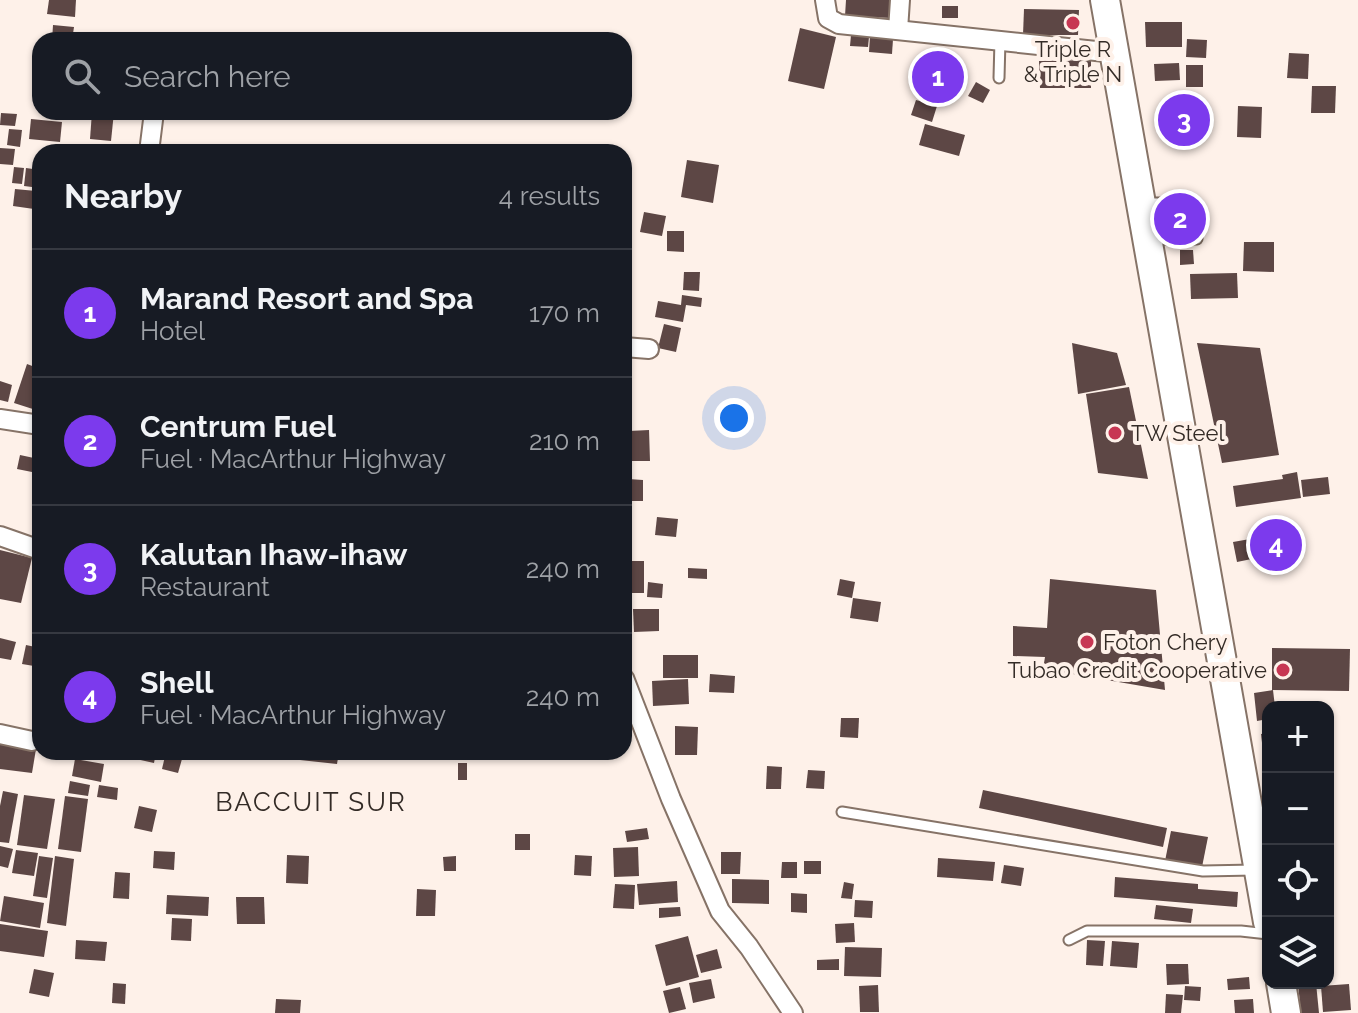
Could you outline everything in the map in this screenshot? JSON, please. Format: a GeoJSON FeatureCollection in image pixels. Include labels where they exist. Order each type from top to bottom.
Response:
{"type":"FeatureCollection","features":[{"type":"Feature","properties":{"kind":"highway"},"geometry":{"type":"LineString","coordinates":[[1105,0],[1197,527],[1224,659],[1267,917]]}},
{"type":"Feature","properties":{"kind":"highway"},"geometry":{"type":"LineString","coordinates":[[1282,989],[1286,1013]]}},
{"type":"Feature","properties":{"kind":"street"},"geometry":{"type":"LineString","coordinates":[[825,0],[828,18],[839,24],[1115,53]]}},
{"type":"Feature","properties":{"kind":"street"},"geometry":{"type":"LineString","coordinates":[[898,30],[900,0]]}},
{"type":"Feature","properties":{"kind":"street"},"geometry":{"type":"LineString","coordinates":[[150,144],[153,120]]}},
{"type":"Feature","properties":{"kind":"street"},"geometry":{"type":"LineString","coordinates":[[632,348],[649,349]]}},
{"type":"Feature","properties":{"kind":"street"},"geometry":{"type":"LineString","coordinates":[[0,419],[32,424]]}},
{"type":"Feature","properties":{"kind":"street"},"geometry":{"type":"LineString","coordinates":[[0,536],[32,547]]}},
{"type":"Feature","properties":{"kind":"street"},"geometry":{"type":"LineString","coordinates":[[632,699],[671,799],[720,911],[749,947],[793,1013]]}},
{"type":"Feature","properties":{"kind":"street"},"geometry":{"type":"LineString","coordinates":[[0,734],[32,741]]}},
{"type":"Feature","properties":{"kind":"lane"},"geometry":{"type":"LineString","coordinates":[[999,78],[1000,40]]}},
{"type":"Feature","properties":{"kind":"lane"},"geometry":{"type":"LineString","coordinates":[[1142,203],[1197,203],[1197,239],[1148,239]]}},
{"type":"Feature","properties":{"kind":"lane"},"geometry":{"type":"LineString","coordinates":[[842,812],[1203,871],[1258,870]]}},
{"type":"Feature","properties":{"kind":"lane"},"geometry":{"type":"LineString","coordinates":[[1069,940],[1087,931],[1262,933]]}},
{"type":"Feature","properties":{"kind":"building"},"geometry":{"type":"Polygon","coordinates":[[[49,0],[76,0],[75,17],[47,14],[49,0]]]}},
{"type":"Feature","properties":{"kind":"building"},"geometry":{"type":"Polygon","coordinates":[[[846,0],[892,0],[891,18],[845,16],[846,0]]]}},
{"type":"Feature","properties":{"kind":"building"},"geometry":{"type":"Polygon","coordinates":[[[942,6],[958,6],[958,18],[942,18],[942,6]]]}},
{"type":"Feature","properties":{"kind":"building"},"geometry":{"type":"Polygon","coordinates":[[[1024,9],[1079,10],[1078,35],[1023,35],[1024,9]]]}},
{"type":"Feature","properties":{"kind":"building"},"geometry":{"type":"Polygon","coordinates":[[[1145,22],[1182,22],[1182,47],[1146,47],[1145,22]]]}},
{"type":"Feature","properties":{"kind":"building"},"geometry":{"type":"Polygon","coordinates":[[[53,25],[74,27],[73,32],[53,32],[53,25]]]}},
{"type":"Feature","properties":{"kind":"building"},"geometry":{"type":"Polygon","coordinates":[[[800,28],[836,37],[824,89],[788,81],[800,28]]]}},
{"type":"Feature","properties":{"kind":"building"},"geometry":{"type":"Polygon","coordinates":[[[851,35],[869,37],[868,47],[850,46],[851,35]]]}},
{"type":"Feature","properties":{"kind":"building"},"geometry":{"type":"Polygon","coordinates":[[[870,36],[893,39],[892,54],[869,52],[870,36]]]}},
{"type":"Feature","properties":{"kind":"building"},"geometry":{"type":"Polygon","coordinates":[[[1187,39],[1207,40],[1206,58],[1186,57],[1187,39]]]}},
{"type":"Feature","properties":{"kind":"building"},"geometry":{"type":"Polygon","coordinates":[[[1289,53],[1309,54],[1308,79],[1287,78],[1289,53]]]}},
{"type":"Feature","properties":{"kind":"building"},"geometry":{"type":"Polygon","coordinates":[[[1091,60],[1091,88],[1040,88],[1039,61],[1091,60]]]}},
{"type":"Feature","properties":{"kind":"building"},"geometry":{"type":"Polygon","coordinates":[[[1179,63],[1180,80],[1155,81],[1154,64],[1179,63]]]}},
{"type":"Feature","properties":{"kind":"building"},"geometry":{"type":"Polygon","coordinates":[[[1186,65],[1203,65],[1203,87],[1186,87],[1186,65]]]}},
{"type":"Feature","properties":{"kind":"building"},"geometry":{"type":"Polygon","coordinates":[[[976,82],[990,90],[983,103],[968,96],[976,82]]]}},
{"type":"Feature","properties":{"kind":"building"},"geometry":{"type":"Polygon","coordinates":[[[1312,86],[1336,86],[1335,113],[1311,113],[1312,86]]]}},
{"type":"Feature","properties":{"kind":"building"},"geometry":{"type":"Polygon","coordinates":[[[916,100],[937,106],[932,122],[911,115],[916,100]]]}},
{"type":"Feature","properties":{"kind":"building"},"geometry":{"type":"Polygon","coordinates":[[[1238,106],[1262,107],[1261,138],[1237,137],[1238,106]]]}},
{"type":"Feature","properties":{"kind":"building"},"geometry":{"type":"Polygon","coordinates":[[[1201,110],[1202,128],[1176,129],[1175,111],[1201,110]]]}},
{"type":"Feature","properties":{"kind":"building"},"geometry":{"type":"Polygon","coordinates":[[[1,113],[17,114],[15,126],[0,125],[1,113]]]}},
{"type":"Feature","properties":{"kind":"building"},"geometry":{"type":"Polygon","coordinates":[[[31,119],[62,122],[60,142],[29,139],[31,119]]]}},
{"type":"Feature","properties":{"kind":"building"},"geometry":{"type":"Polygon","coordinates":[[[91,120],[113,120],[111,141],[90,139],[91,120]]]}},
{"type":"Feature","properties":{"kind":"building"},"geometry":{"type":"Polygon","coordinates":[[[925,124],[965,135],[959,156],[919,145],[925,124]]]}},
{"type":"Feature","properties":{"kind":"building"},"geometry":{"type":"Polygon","coordinates":[[[9,129],[22,130],[20,147],[7,145],[9,129]]]}},
{"type":"Feature","properties":{"kind":"building"},"geometry":{"type":"Polygon","coordinates":[[[0,148],[15,149],[13,165],[0,164],[0,148]]]}},
{"type":"Feature","properties":{"kind":"building"},"geometry":{"type":"Polygon","coordinates":[[[687,160],[719,165],[713,203],[681,197],[687,160]]]}},
{"type":"Feature","properties":{"kind":"building"},"geometry":{"type":"Polygon","coordinates":[[[14,167],[24,168],[22,184],[12,183],[14,167]]]}},
{"type":"Feature","properties":{"kind":"building"},"geometry":{"type":"Polygon","coordinates":[[[26,168],[32,169],[32,187],[24,186],[26,168]]]}},
{"type":"Feature","properties":{"kind":"building"},"geometry":{"type":"Polygon","coordinates":[[[15,189],[32,191],[32,209],[13,206],[15,189]]]}},
{"type":"Feature","properties":{"kind":"building"},"geometry":{"type":"Polygon","coordinates":[[[1171,210],[1191,211],[1190,229],[1170,228],[1171,210]]]}},
{"type":"Feature","properties":{"kind":"building"},"geometry":{"type":"Polygon","coordinates":[[[644,212],[666,216],[662,236],[640,232],[644,212]]]}},
{"type":"Feature","properties":{"kind":"building"},"geometry":{"type":"Polygon","coordinates":[[[667,231],[684,231],[684,252],[667,251],[667,231]]]}},
{"type":"Feature","properties":{"kind":"building"},"geometry":{"type":"Polygon","coordinates":[[[1244,242],[1274,242],[1274,272],[1243,271],[1244,242]]]}},
{"type":"Feature","properties":{"kind":"building"},"geometry":{"type":"Polygon","coordinates":[[[1180,250],[1193,250],[1194,264],[1180,265],[1180,250]]]}},
{"type":"Feature","properties":{"kind":"building"},"geometry":{"type":"Polygon","coordinates":[[[684,272],[700,272],[699,291],[683,290],[684,272]]]}},
{"type":"Feature","properties":{"kind":"building"},"geometry":{"type":"Polygon","coordinates":[[[1237,273],[1238,298],[1191,299],[1190,274],[1237,273]]]}},
{"type":"Feature","properties":{"kind":"building"},"geometry":{"type":"Polygon","coordinates":[[[682,295],[702,298],[701,307],[686,305],[683,322],[655,317],[658,301],[681,305],[682,295]]]}},
{"type":"Feature","properties":{"kind":"building"},"geometry":{"type":"Polygon","coordinates":[[[664,324],[681,328],[676,352],[658,348],[664,324]]]}},
{"type":"Feature","properties":{"kind":"building"},"geometry":{"type":"Polygon","coordinates":[[[1072,343],[1117,353],[1126,385],[1078,394],[1072,343]]]}},
{"type":"Feature","properties":{"kind":"building"},"geometry":{"type":"Polygon","coordinates":[[[1197,343],[1260,348],[1279,455],[1222,463],[1197,343]]]}},
{"type":"Feature","properties":{"kind":"building"},"geometry":{"type":"Polygon","coordinates":[[[27,364],[32,366],[32,409],[14,403],[27,364]]]}},
{"type":"Feature","properties":{"kind":"building"},"geometry":{"type":"Polygon","coordinates":[[[0,381],[12,385],[8,402],[0,400],[0,381]]]}},
{"type":"Feature","properties":{"kind":"building","name":"TW Steel"},"geometry":{"type":"Polygon","coordinates":[[[1129,387],[1148,479],[1098,473],[1086,394],[1129,387]]]}},
{"type":"Feature","properties":{"kind":"building"},"geometry":{"type":"Polygon","coordinates":[[[649,430],[650,461],[632,461],[632,431],[649,430]]]}},
{"type":"Feature","properties":{"kind":"building"},"geometry":{"type":"Polygon","coordinates":[[[20,455],[32,458],[32,472],[17,469],[20,455]]]}},
{"type":"Feature","properties":{"kind":"building"},"geometry":{"type":"Polygon","coordinates":[[[1297,472],[1301,498],[1236,507],[1233,486],[1283,479],[1282,475],[1297,472]]]}},
{"type":"Feature","properties":{"kind":"building"},"geometry":{"type":"Polygon","coordinates":[[[1328,477],[1330,494],[1303,497],[1301,480],[1328,477]]]}},
{"type":"Feature","properties":{"kind":"building"},"geometry":{"type":"Polygon","coordinates":[[[632,479],[643,480],[643,501],[632,501],[632,479]]]}},
{"type":"Feature","properties":{"kind":"building"},"geometry":{"type":"Polygon","coordinates":[[[657,517],[678,519],[676,537],[655,535],[657,517]]]}},
{"type":"Feature","properties":{"kind":"building"},"geometry":{"type":"Polygon","coordinates":[[[1267,536],[1271,555],[1237,562],[1233,542],[1267,536]]]}},
{"type":"Feature","properties":{"kind":"building"},"geometry":{"type":"Polygon","coordinates":[[[0,550],[32,558],[21,603],[0,599],[0,550]]]}},
{"type":"Feature","properties":{"kind":"building"},"geometry":{"type":"Polygon","coordinates":[[[632,561],[644,561],[644,593],[632,593],[632,561]]]}},
{"type":"Feature","properties":{"kind":"building"},"geometry":{"type":"Polygon","coordinates":[[[688,568],[707,569],[707,579],[688,578],[688,568]]]}},
{"type":"Feature","properties":{"kind":"building"},"geometry":{"type":"Polygon","coordinates":[[[840,579],[855,582],[852,598],[837,595],[840,579]]]}},
{"type":"Feature","properties":{"kind":"building","name":"Foton Chery"},"geometry":{"type":"Polygon","coordinates":[[[1050,579],[1156,590],[1165,690],[1043,669],[1045,657],[1013,656],[1013,626],[1047,628],[1050,579]]]}},
{"type":"Feature","properties":{"kind":"building"},"geometry":{"type":"Polygon","coordinates":[[[648,582],[663,584],[662,598],[647,597],[648,582]]]}},
{"type":"Feature","properties":{"kind":"building"},"geometry":{"type":"Polygon","coordinates":[[[853,598],[881,602],[878,622],[850,618],[853,598]]]}},
{"type":"Feature","properties":{"kind":"building"},"geometry":{"type":"Polygon","coordinates":[[[633,609],[659,609],[659,631],[634,632],[633,609]]]}},
{"type":"Feature","properties":{"kind":"building"},"geometry":{"type":"Polygon","coordinates":[[[0,638],[16,642],[11,660],[0,658],[0,638]]]}},
{"type":"Feature","properties":{"kind":"building"},"geometry":{"type":"Polygon","coordinates":[[[26,645],[32,646],[32,666],[22,664],[26,645]]]}},
{"type":"Feature","properties":{"kind":"building"},"geometry":{"type":"Polygon","coordinates":[[[1272,648],[1350,649],[1349,691],[1272,690],[1272,648]]]}},
{"type":"Feature","properties":{"kind":"building"},"geometry":{"type":"Polygon","coordinates":[[[663,655],[698,655],[698,678],[663,678],[663,655]]]}},
{"type":"Feature","properties":{"kind":"building"},"geometry":{"type":"Polygon","coordinates":[[[710,674],[735,676],[734,693],[709,692],[710,674]]]}},
{"type":"Feature","properties":{"kind":"building"},"geometry":{"type":"Polygon","coordinates":[[[688,679],[689,704],[653,706],[652,681],[688,679]]]}},
{"type":"Feature","properties":{"kind":"building"},"geometry":{"type":"Polygon","coordinates":[[[1273,690],[1274,701],[1262,701],[1262,720],[1257,721],[1254,693],[1273,690]]]}},
{"type":"Feature","properties":{"kind":"building"},"geometry":{"type":"Polygon","coordinates":[[[841,718],[859,718],[858,738],[840,737],[841,718]]]}},
{"type":"Feature","properties":{"kind":"building"},"geometry":{"type":"Polygon","coordinates":[[[675,726],[698,727],[697,755],[675,755],[675,726]]]}},
{"type":"Feature","properties":{"kind":"building"},"geometry":{"type":"Polygon","coordinates":[[[0,744],[32,748],[32,773],[0,769],[0,744]]]}},
{"type":"Feature","properties":{"kind":"building"},"geometry":{"type":"Polygon","coordinates":[[[75,760],[104,764],[101,782],[72,776],[75,760]]]}},
{"type":"Feature","properties":{"kind":"building"},"geometry":{"type":"Polygon","coordinates":[[[164,760],[182,760],[178,773],[162,769],[164,760]]]}},
{"type":"Feature","properties":{"kind":"building"},"geometry":{"type":"Polygon","coordinates":[[[300,760],[338,760],[337,764],[300,760]]]}},
{"type":"Feature","properties":{"kind":"building"},"geometry":{"type":"Polygon","coordinates":[[[458,763],[467,763],[467,780],[458,780],[458,763]]]}},
{"type":"Feature","properties":{"kind":"building"},"geometry":{"type":"Polygon","coordinates":[[[767,766],[782,767],[781,789],[766,789],[767,766]]]}},
{"type":"Feature","properties":{"kind":"building"},"geometry":{"type":"Polygon","coordinates":[[[808,770],[825,771],[824,789],[806,788],[808,770]]]}},
{"type":"Feature","properties":{"kind":"building"},"geometry":{"type":"Polygon","coordinates":[[[70,781],[90,785],[88,796],[68,793],[70,781]]]}},
{"type":"Feature","properties":{"kind":"building"},"geometry":{"type":"Polygon","coordinates":[[[99,785],[118,788],[117,800],[97,797],[99,785]]]}},
{"type":"Feature","properties":{"kind":"building"},"geometry":{"type":"Polygon","coordinates":[[[983,790],[1167,828],[1163,847],[979,808],[983,790]]]}},
{"type":"Feature","properties":{"kind":"building"},"geometry":{"type":"Polygon","coordinates":[[[3,791],[18,794],[9,843],[0,842],[3,791]]]}},
{"type":"Feature","properties":{"kind":"building"},"geometry":{"type":"Polygon","coordinates":[[[24,795],[55,799],[47,849],[17,845],[24,795]]]}},
{"type":"Feature","properties":{"kind":"building"},"geometry":{"type":"Polygon","coordinates":[[[65,796],[88,799],[81,852],[58,849],[65,796]]]}},
{"type":"Feature","properties":{"kind":"building"},"geometry":{"type":"Polygon","coordinates":[[[139,806],[157,810],[152,832],[134,828],[139,806]]]}},
{"type":"Feature","properties":{"kind":"building"},"geometry":{"type":"Polygon","coordinates":[[[647,828],[649,839],[627,842],[625,831],[647,828]]]}},
{"type":"Feature","properties":{"kind":"building"},"geometry":{"type":"Polygon","coordinates":[[[1171,831],[1208,837],[1202,867],[1165,861],[1171,831]]]}},
{"type":"Feature","properties":{"kind":"building"},"geometry":{"type":"Polygon","coordinates":[[[515,834],[530,834],[530,850],[515,850],[515,834]]]}},
{"type":"Feature","properties":{"kind":"building"},"geometry":{"type":"Polygon","coordinates":[[[0,846],[13,849],[8,868],[0,866],[0,846]]]}},
{"type":"Feature","properties":{"kind":"building"},"geometry":{"type":"Polygon","coordinates":[[[638,847],[639,876],[614,877],[613,848],[638,847]]]}},
{"type":"Feature","properties":{"kind":"building"},"geometry":{"type":"Polygon","coordinates":[[[16,850],[38,853],[34,876],[12,873],[16,850]]]}},
{"type":"Feature","properties":{"kind":"building"},"geometry":{"type":"Polygon","coordinates":[[[154,851],[175,852],[174,870],[153,868],[154,851]]]}},
{"type":"Feature","properties":{"kind":"building"},"geometry":{"type":"Polygon","coordinates":[[[721,852],[741,852],[740,874],[721,874],[721,852]]]}},
{"type":"Feature","properties":{"kind":"building"},"geometry":{"type":"Polygon","coordinates":[[[287,855],[309,856],[308,884],[286,883],[287,855]]]}},
{"type":"Feature","properties":{"kind":"building"},"geometry":{"type":"Polygon","coordinates":[[[575,855],[592,856],[591,876],[574,875],[575,855]]]}},
{"type":"Feature","properties":{"kind":"building"},"geometry":{"type":"Polygon","coordinates":[[[39,856],[53,858],[47,898],[33,896],[39,856]]]}},
{"type":"Feature","properties":{"kind":"building"},"geometry":{"type":"Polygon","coordinates":[[[55,856],[74,859],[66,926],[47,923],[55,856]]]}},
{"type":"Feature","properties":{"kind":"building"},"geometry":{"type":"Polygon","coordinates":[[[456,856],[456,871],[444,871],[443,857],[456,856]]]}},
{"type":"Feature","properties":{"kind":"building"},"geometry":{"type":"Polygon","coordinates":[[[938,858],[995,862],[993,881],[937,877],[938,858]]]}},
{"type":"Feature","properties":{"kind":"building"},"geometry":{"type":"Polygon","coordinates":[[[804,861],[821,861],[821,874],[804,874],[804,861]]]}},
{"type":"Feature","properties":{"kind":"building"},"geometry":{"type":"Polygon","coordinates":[[[782,862],[797,862],[797,878],[781,878],[782,862]]]}},
{"type":"Feature","properties":{"kind":"building"},"geometry":{"type":"Polygon","coordinates":[[[1004,865],[1024,868],[1021,886],[1001,883],[1004,865]]]}},
{"type":"Feature","properties":{"kind":"building"},"geometry":{"type":"Polygon","coordinates":[[[115,872],[130,873],[129,899],[113,898],[115,872]]]}},
{"type":"Feature","properties":{"kind":"building"},"geometry":{"type":"Polygon","coordinates":[[[1115,877],[1198,884],[1198,889],[1238,892],[1237,907],[1114,897],[1115,877]]]}},
{"type":"Feature","properties":{"kind":"building"},"geometry":{"type":"Polygon","coordinates":[[[732,879],[769,880],[769,904],[732,903],[732,879]]]}},
{"type":"Feature","properties":{"kind":"building"},"geometry":{"type":"Polygon","coordinates":[[[677,881],[678,902],[639,905],[637,884],[677,881]]]}},
{"type":"Feature","properties":{"kind":"building"},"geometry":{"type":"Polygon","coordinates":[[[844,882],[854,884],[852,899],[841,898],[844,882]]]}},
{"type":"Feature","properties":{"kind":"building"},"geometry":{"type":"Polygon","coordinates":[[[615,884],[635,885],[634,909],[613,908],[615,884]]]}},
{"type":"Feature","properties":{"kind":"building"},"geometry":{"type":"Polygon","coordinates":[[[417,889],[436,890],[435,916],[416,916],[417,889]]]}},
{"type":"Feature","properties":{"kind":"building"},"geometry":{"type":"Polygon","coordinates":[[[791,893],[807,894],[807,913],[791,912],[791,893]]]}},
{"type":"Feature","properties":{"kind":"building"},"geometry":{"type":"Polygon","coordinates":[[[167,895],[209,897],[208,916],[166,914],[167,895]]]}},
{"type":"Feature","properties":{"kind":"building"},"geometry":{"type":"Polygon","coordinates":[[[4,896],[44,903],[40,928],[0,921],[4,896]]]}},
{"type":"Feature","properties":{"kind":"building"},"geometry":{"type":"Polygon","coordinates":[[[236,897],[264,897],[265,924],[237,924],[236,897]]]}},
{"type":"Feature","properties":{"kind":"building"},"geometry":{"type":"Polygon","coordinates":[[[855,900],[873,901],[872,918],[854,917],[855,900]]]}},
{"type":"Feature","properties":{"kind":"building"},"geometry":{"type":"Polygon","coordinates":[[[1156,905],[1193,909],[1191,923],[1154,919],[1156,905]]]}},
{"type":"Feature","properties":{"kind":"building"},"geometry":{"type":"Polygon","coordinates":[[[680,907],[681,916],[659,918],[659,908],[680,907]]]}},
{"type":"Feature","properties":{"kind":"building"},"geometry":{"type":"Polygon","coordinates":[[[172,918],[192,919],[191,941],[171,940],[172,918]]]}},
{"type":"Feature","properties":{"kind":"building"},"geometry":{"type":"Polygon","coordinates":[[[854,923],[855,942],[836,943],[835,924],[854,923]]]}},
{"type":"Feature","properties":{"kind":"building"},"geometry":{"type":"Polygon","coordinates":[[[0,924],[48,931],[44,957],[0,951],[0,924]]]}},
{"type":"Feature","properties":{"kind":"building"},"geometry":{"type":"Polygon","coordinates":[[[688,936],[699,977],[666,986],[655,945],[688,936]]]}},
{"type":"Feature","properties":{"kind":"building"},"geometry":{"type":"Polygon","coordinates":[[[76,940],[107,942],[105,961],[75,959],[76,940]]]}},
{"type":"Feature","properties":{"kind":"building"},"geometry":{"type":"Polygon","coordinates":[[[1087,940],[1105,941],[1103,966],[1086,965],[1087,940]]]}},
{"type":"Feature","properties":{"kind":"building"},"geometry":{"type":"Polygon","coordinates":[[[1112,941],[1139,943],[1137,968],[1110,966],[1112,941]]]}},
{"type":"Feature","properties":{"kind":"building"},"geometry":{"type":"Polygon","coordinates":[[[845,947],[882,948],[881,977],[844,976],[845,947]]]}},
{"type":"Feature","properties":{"kind":"building"},"geometry":{"type":"Polygon","coordinates":[[[717,949],[722,968],[701,973],[696,955],[717,949]]]}},
{"type":"Feature","properties":{"kind":"building"},"geometry":{"type":"Polygon","coordinates":[[[839,959],[839,970],[817,970],[817,960],[839,959]]]}},
{"type":"Feature","properties":{"kind":"building"},"geometry":{"type":"Polygon","coordinates":[[[1166,964],[1188,964],[1189,984],[1167,985],[1166,964]]]}},
{"type":"Feature","properties":{"kind":"building"},"geometry":{"type":"Polygon","coordinates":[[[34,969],[54,973],[49,997],[29,993],[34,969]]]}},
{"type":"Feature","properties":{"kind":"building"},"geometry":{"type":"Polygon","coordinates":[[[1249,977],[1250,989],[1228,990],[1227,979],[1249,977]]]}},
{"type":"Feature","properties":{"kind":"building"},"geometry":{"type":"Polygon","coordinates":[[[711,979],[715,998],[693,1003],[689,983],[711,979]]]}},
{"type":"Feature","properties":{"kind":"building"},"geometry":{"type":"Polygon","coordinates":[[[113,983],[126,984],[125,1004],[112,1003],[113,983]]]}},
{"type":"Feature","properties":{"kind":"building"},"geometry":{"type":"Polygon","coordinates":[[[1349,984],[1351,1010],[1323,1012],[1321,989],[1334,989],[1334,985],[1349,984]]]}},
{"type":"Feature","properties":{"kind":"building"},"geometry":{"type":"Polygon","coordinates":[[[878,985],[879,1012],[860,1012],[859,986],[878,985]]]}},
{"type":"Feature","properties":{"kind":"building"},"geometry":{"type":"Polygon","coordinates":[[[1185,986],[1201,987],[1200,1001],[1184,1000],[1185,986]]]}},
{"type":"Feature","properties":{"kind":"building"},"geometry":{"type":"Polygon","coordinates":[[[680,987],[686,1009],[669,1013],[663,991],[680,987]]]}},
{"type":"Feature","properties":{"kind":"building"},"geometry":{"type":"Polygon","coordinates":[[[1299,989],[1317,989],[1319,1013],[1301,1013],[1299,989]]]}},
{"type":"Feature","properties":{"kind":"building"},"geometry":{"type":"Polygon","coordinates":[[[1166,994],[1183,995],[1181,1013],[1165,1013],[1166,994]]]}},
{"type":"Feature","properties":{"kind":"building"},"geometry":{"type":"Polygon","coordinates":[[[276,999],[301,1000],[300,1013],[275,1013],[276,999]]]}},
{"type":"Feature","properties":{"kind":"building"},"geometry":{"type":"Polygon","coordinates":[[[1253,999],[1254,1013],[1235,1013],[1234,1000],[1253,999]]]}},
{"type":"Feature","properties":{"kind":"place","name":"Triple R & Triple N"},"geometry":{"type":"Point","coordinates":[1073,23]}},
{"type":"Feature","properties":{"kind":"place","name":"Marand Resort and Spa"},"geometry":{"type":"Point","coordinates":[938,77]}},
{"type":"Feature","properties":{"kind":"place","name":"Kalutan Ihaw-ihaw"},"geometry":{"type":"Point","coordinates":[1184,120]}},
{"type":"Feature","properties":{"kind":"place","name":"Centrum Fuel"},"geometry":{"type":"Point","coordinates":[1180,219]}},
{"type":"Feature","properties":{"kind":"place","name":"TW Steel"},"geometry":{"type":"Point","coordinates":[1115,433]}},
{"type":"Feature","properties":{"kind":"place","name":"Shell"},"geometry":{"type":"Point","coordinates":[1276,545]}},
{"type":"Feature","properties":{"kind":"place","name":"Foton Chery"},"geometry":{"type":"Point","coordinates":[1087,642]}},
{"type":"Feature","properties":{"kind":"place","name":"Tubao Credit Cooperative"},"geometry":{"type":"Point","coordinates":[1283,670]}},
{"type":"Feature","properties":{"kind":"district","name":"BACCUIT SUR"},"geometry":{"type":"Point","coordinates":[311,802]}}]}
